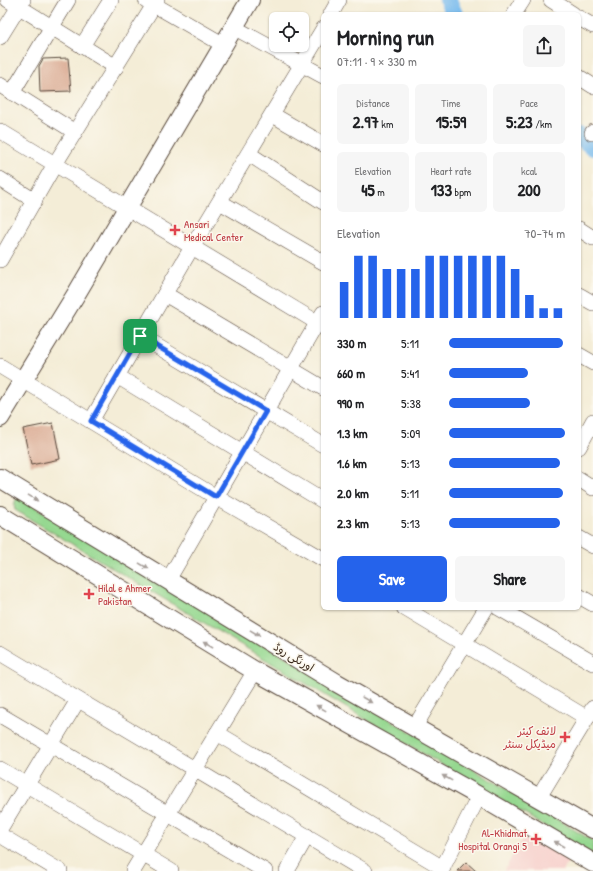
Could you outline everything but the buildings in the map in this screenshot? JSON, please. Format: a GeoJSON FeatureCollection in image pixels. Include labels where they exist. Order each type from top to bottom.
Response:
{"type":"FeatureCollection","features":[{"type":"Feature","properties":{"kind":"main road"},"geometry":{"type":"LineString","coordinates":[[0,418],[235,28],[250,0]]}},
{"type":"Feature","properties":{"kind":"main road","name":"اورنگی روڈ"},"geometry":{"type":"LineString","coordinates":[[0,478],[414,728],[539,797],[593,829]]}},
{"type":"Feature","properties":{"kind":"main road"},"geometry":{"type":"LineString","coordinates":[[0,515],[255,671],[479,796],[593,863]]}},
{"type":"Feature","properties":{"kind":"street"},"geometry":{"type":"LineString","coordinates":[[68,0],[52,27],[6,89],[75,132]]}},
{"type":"Feature","properties":{"kind":"street"},"geometry":{"type":"LineString","coordinates":[[82,46],[111,0]]}},
{"type":"Feature","properties":{"kind":"street"},"geometry":{"type":"LineString","coordinates":[[333,12],[340,0]]}},
{"type":"Feature","properties":{"kind":"street"},"geometry":{"type":"LineString","coordinates":[[515,12],[523,0]]}},
{"type":"Feature","properties":{"kind":"street"},"geometry":{"type":"LineString","coordinates":[[551,0],[570,12]]}},
{"type":"Feature","properties":{"kind":"street"},"geometry":{"type":"LineString","coordinates":[[0,37],[16,2],[52,27],[116,67]]}},
{"type":"Feature","properties":{"kind":"street"},"geometry":{"type":"LineString","coordinates":[[0,260],[55,164],[116,67],[152,2],[224,45]]}},
{"type":"Feature","properties":{"kind":"street"},"geometry":{"type":"LineString","coordinates":[[581,19],[593,26]]}},
{"type":"Feature","properties":{"kind":"street"},"geometry":{"type":"LineString","coordinates":[[235,28],[321,75]]}},
{"type":"Feature","properties":{"kind":"street"},"geometry":{"type":"LineString","coordinates":[[91,421],[164,294],[250,154],[321,32]]}},
{"type":"Feature","properties":{"kind":"street"},"geometry":{"type":"LineString","coordinates":[[581,78],[593,86]]}},
{"type":"Feature","properties":{"kind":"street"},"geometry":{"type":"LineString","coordinates":[[273,115],[321,143]]}},
{"type":"Feature","properties":{"kind":"street"},"geometry":{"type":"LineString","coordinates":[[0,131],[192,247],[321,320],[290,369],[168,580]]}},
{"type":"Feature","properties":{"kind":"street"},"geometry":{"type":"LineString","coordinates":[[250,154],[321,201]]}},
{"type":"Feature","properties":{"kind":"street"},"geometry":{"type":"LineString","coordinates":[[0,179],[35,201]]}},
{"type":"Feature","properties":{"kind":"street"},"geometry":{"type":"LineString","coordinates":[[220,202],[321,261]]}},
{"type":"Feature","properties":{"kind":"street"},"geometry":{"type":"LineString","coordinates":[[581,230],[593,238]]}},
{"type":"Feature","properties":{"kind":"street"},"geometry":{"type":"LineString","coordinates":[[164,294],[321,387]]}},
{"type":"Feature","properties":{"kind":"street"},"geometry":{"type":"LineString","coordinates":[[581,296],[593,304]]}},
{"type":"Feature","properties":{"kind":"street"},"geometry":{"type":"LineString","coordinates":[[140,336],[321,444]]}},
{"type":"Feature","properties":{"kind":"street"},"geometry":{"type":"LineString","coordinates":[[581,356],[593,364]]}},
{"type":"Feature","properties":{"kind":"street"},"geometry":{"type":"LineString","coordinates":[[0,366],[216,497],[321,558]]}},
{"type":"Feature","properties":{"kind":"street"},"geometry":{"type":"LineString","coordinates":[[117,376],[321,500]]}},
{"type":"Feature","properties":{"kind":"street"},"geometry":{"type":"LineString","coordinates":[[581,441],[589,422]]}},
{"type":"Feature","properties":{"kind":"street"},"geometry":{"type":"LineString","coordinates":[[581,480],[593,488]]}},
{"type":"Feature","properties":{"kind":"street"},"geometry":{"type":"LineString","coordinates":[[581,539],[593,546]]}},
{"type":"Feature","properties":{"kind":"street"},"geometry":{"type":"LineString","coordinates":[[581,597],[593,604]]}},
{"type":"Feature","properties":{"kind":"street"},"geometry":{"type":"LineString","coordinates":[[407,610],[465,644],[590,713],[539,797]]}},
{"type":"Feature","properties":{"kind":"street"},"geometry":{"type":"LineString","coordinates":[[414,728],[485,610]]}},
{"type":"Feature","properties":{"kind":"street"},"geometry":{"type":"LineString","coordinates":[[503,610],[593,663]]}},
{"type":"Feature","properties":{"kind":"street"},"geometry":{"type":"LineString","coordinates":[[0,653],[364,871]]}},
{"type":"Feature","properties":{"kind":"street"},"geometry":{"type":"LineString","coordinates":[[133,871],[255,671]]}},
{"type":"Feature","properties":{"kind":"street"},"geometry":{"type":"LineString","coordinates":[[0,829],[78,700]]}},
{"type":"Feature","properties":{"kind":"street"},"geometry":{"type":"LineString","coordinates":[[0,716],[265,871]]}},
{"type":"Feature","properties":{"kind":"street"},"geometry":{"type":"LineString","coordinates":[[217,733],[442,869],[479,796]]}},
{"type":"Feature","properties":{"kind":"street"},"geometry":{"type":"LineString","coordinates":[[0,769],[171,871]]}},
{"type":"Feature","properties":{"kind":"street"},"geometry":{"type":"LineString","coordinates":[[0,835],[60,871]]}},
{"type":"Feature","properties":{"kind":"street"},"geometry":{"type":"LineString","coordinates":[[287,871],[307,836]]}},
{"type":"Feature","properties":{"kind":"shaded area","name":"Al-Khidmat Hospital Orangi 5"},"geometry":{"type":"Polygon","coordinates":[[[529,826],[573,852],[563,871],[504,871],[529,826]]]}},
{"type":"Feature","properties":{"kind":"green space"},"geometry":{"type":"Polygon","coordinates":[[[20,498],[593,841],[593,855],[15,510],[14,505],[16,499],[20,498]]]}},
{"type":"Feature","properties":{"kind":"waterway"},"geometry":{"type":"LineString","coordinates":[[448,0],[453,12]]}},
{"type":"Feature","properties":{"kind":"waterway"},"geometry":{"type":"LineString","coordinates":[[581,138],[593,147]]}},
{"type":"Feature","properties":{"kind":"place","name":"Ansari Medical Center"},"geometry":{"type":"Point","coordinates":[175,230]}},
{"type":"Feature","properties":{"kind":"place","name":"Hilal e Ahmer Pakistan"},"geometry":{"type":"Point","coordinates":[89,594]}},
{"type":"Feature","properties":{"kind":"place","name":"لائف کیئر میڈیکل سنٹر"},"geometry":{"type":"Point","coordinates":[565,737]}},
{"type":"Feature","properties":{"kind":"place","name":"Al-Khidmat Hospital Orangi 5"},"geometry":{"type":"Point","coordinates":[536,839]}},
{"type":"Feature","properties":{"kind":"route"},"geometry":{"type":"LineString","coordinates":[[140,336],[266,411],[216,497],[91,421],[140,336]]}}]}
